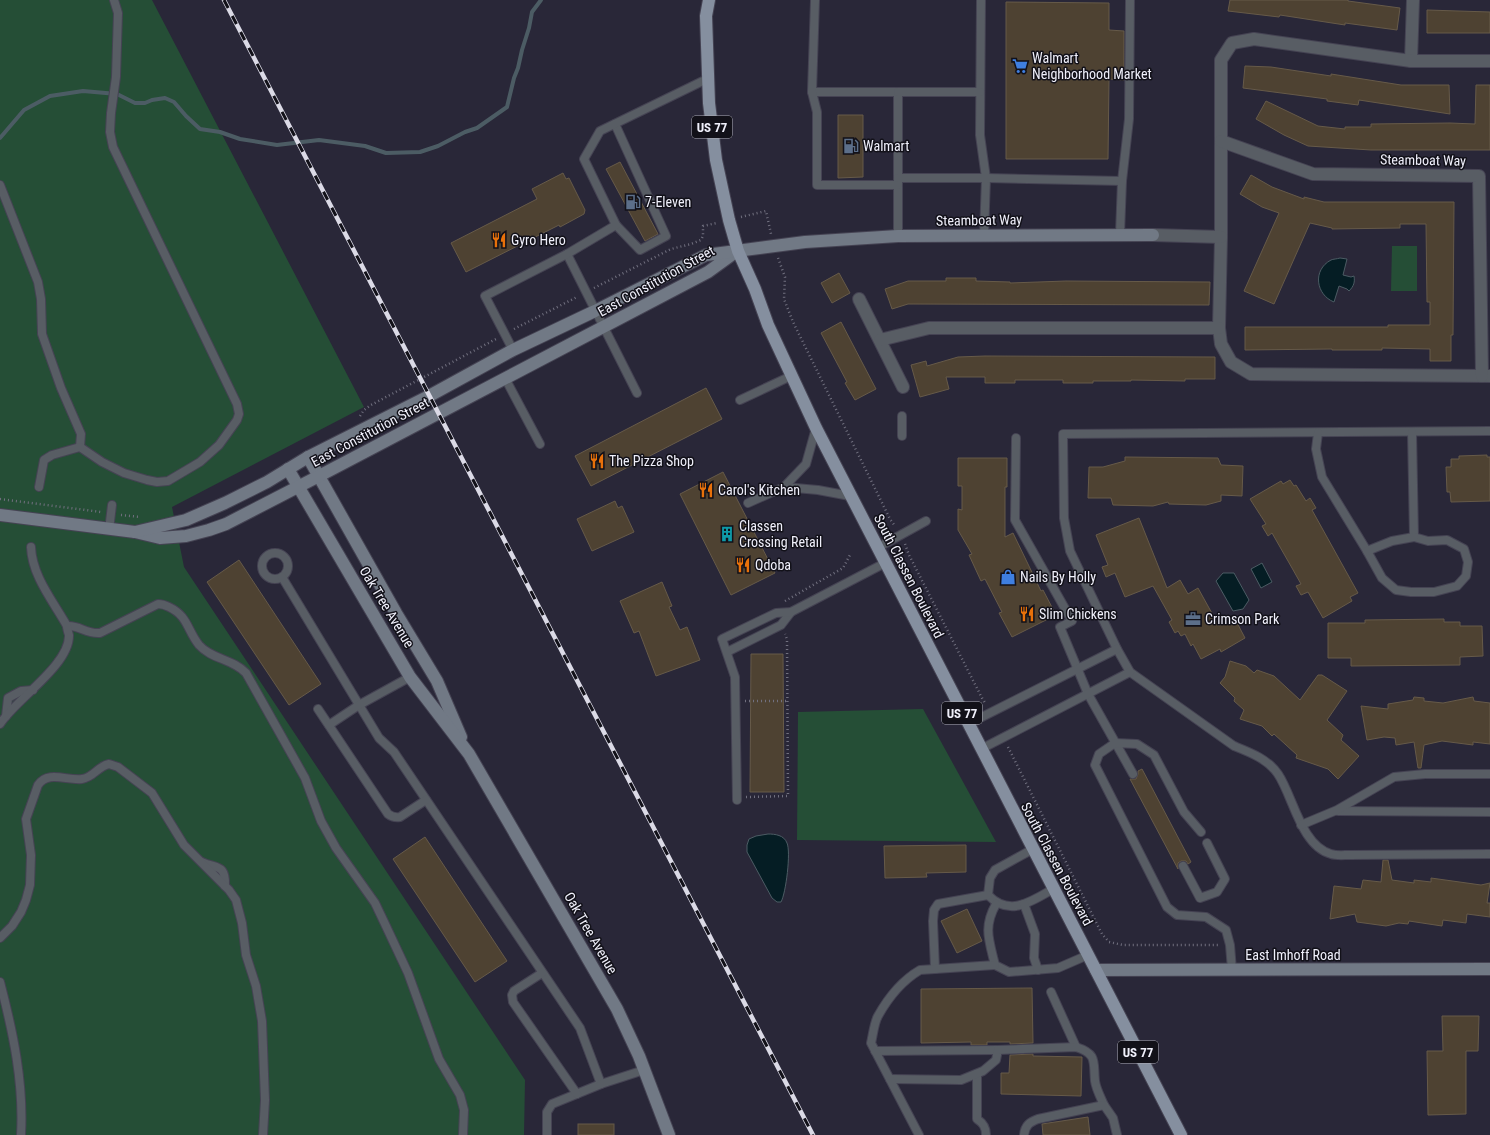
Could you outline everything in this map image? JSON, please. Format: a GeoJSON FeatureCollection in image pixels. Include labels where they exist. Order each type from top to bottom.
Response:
{"type":"FeatureCollection","features":[{"type":"Feature","properties":{"kind":"main road","name":"South Classen Boulevard"},"geometry":{"type":"LineString","coordinates":[[708,0],[706,16],[709,103],[716,160],[738,250],[755,289],[768,325],[791,376],[850,496],[1181,1135]]}},
{"type":"Feature","properties":{"kind":"main road","name":"Steamboat Way"},"geometry":{"type":"LineString","coordinates":[[738,250],[805,242],[898,236],[1153,235]]}},
{"type":"Feature","properties":{"kind":"main road","name":"East Constitution Street"},"geometry":{"type":"LineString","coordinates":[[135,532],[186,520],[226,503],[267,482],[308,457],[429,396],[513,350],[595,311],[706,255],[738,250]]}},
{"type":"Feature","properties":{"kind":"main road","name":"East Constitution Street"},"geometry":{"type":"LineString","coordinates":[[0,515],[109,530],[135,532],[160,538],[186,536],[226,524],[708,272],[738,250]]}},
{"type":"Feature","properties":{"kind":"main road","name":"Oak Tree Avenue"},"geometry":{"type":"LineString","coordinates":[[308,457],[396,613],[437,681],[469,754],[617,1009],[644,1070],[669,1135]]}},
{"type":"Feature","properties":{"kind":"main road","name":"Oak Tree Avenue"},"geometry":{"type":"LineString","coordinates":[[288,469],[410,676],[469,754]]}},
{"type":"Feature","properties":{"kind":"main road"},"geometry":{"type":"LineString","coordinates":[[380,625],[396,613]]}},
{"type":"Feature","properties":{"kind":"main road","name":"East Imhoff Road"},"geometry":{"type":"LineString","coordinates":[[1096,970],[1490,969]]}},
{"type":"Feature","properties":{"kind":"street"},"geometry":{"type":"LineString","coordinates":[[1411,61],[1413,0]]}},
{"type":"Feature","properties":{"kind":"street","name":"Steamboat Way"},"geometry":{"type":"LineString","coordinates":[[1221,141],[1313,174],[1479,176],[1486,376],[1251,374],[1231,362],[1221,344],[1219,328],[1221,237],[1221,141],[1221,60],[1232,43],[1254,39],[1411,61],[1490,61]]}},
{"type":"Feature","properties":{"kind":"street","name":"Steamboat Way"},"geometry":{"type":"LineString","coordinates":[[1153,235],[1221,237]]}},
{"type":"Feature","properties":{"kind":"street"},"geometry":{"type":"LineString","coordinates":[[859,299],[903,387]]}},
{"type":"Feature","properties":{"kind":"street"},"geometry":{"type":"LineString","coordinates":[[880,340],[930,328],[1219,328]]}},
{"type":"Feature","properties":{"kind":"lane"},"geometry":{"type":"LineString","coordinates":[[80,447],[102,462],[124,473],[156,482],[168,481],[200,462],[218,445],[237,420],[239,414],[237,404],[113,147],[110,132],[111,108],[116,77],[118,13],[114,0]]}},
{"type":"Feature","properties":{"kind":"lane"},"geometry":{"type":"LineString","coordinates":[[815,0],[812,92],[817,112],[817,185],[986,178],[1122,181]]}},
{"type":"Feature","properties":{"kind":"lane"},"geometry":{"type":"LineString","coordinates":[[981,0],[980,135],[986,178],[984,235]]}},
{"type":"Feature","properties":{"kind":"lane"},"geometry":{"type":"LineString","coordinates":[[1120,234],[1122,181],[1129,119],[1130,0]]}},
{"type":"Feature","properties":{"kind":"lane"},"geometry":{"type":"LineString","coordinates":[[615,124],[666,236],[640,250],[616,225],[584,159],[600,131],[709,78]]}},
{"type":"Feature","properties":{"kind":"lane"},"geometry":{"type":"LineString","coordinates":[[812,92],[980,92]]}},
{"type":"Feature","properties":{"kind":"lane"},"geometry":{"type":"LineString","coordinates":[[898,92],[898,236]]}},
{"type":"Feature","properties":{"kind":"lane"},"geometry":{"type":"LineString","coordinates":[[0,185],[38,282],[41,299],[42,334],[61,388],[81,434],[80,447]]}},
{"type":"Feature","properties":{"kind":"lane"},"geometry":{"type":"LineString","coordinates":[[513,350],[485,296],[567,254],[616,225]]}},
{"type":"Feature","properties":{"kind":"lane"},"geometry":{"type":"LineString","coordinates":[[567,254],[637,393]]}},
{"type":"Feature","properties":{"kind":"lane"},"geometry":{"type":"LineString","coordinates":[[740,400],[791,376]]}},
{"type":"Feature","properties":{"kind":"lane"},"geometry":{"type":"LineString","coordinates":[[505,378],[540,444]]}},
{"type":"Feature","properties":{"kind":"lane"},"geometry":{"type":"LineString","coordinates":[[902,416],[902,436]]}},
{"type":"Feature","properties":{"kind":"lane"},"geometry":{"type":"LineString","coordinates":[[748,504],[784,487],[806,464],[816,428]]}},
{"type":"Feature","properties":{"kind":"lane"},"geometry":{"type":"LineString","coordinates":[[1490,431],[1063,434],[1064,518],[1070,551],[1117,649],[1130,672],[1234,746],[1250,752],[1265,761],[1278,774],[1302,825],[1314,843],[1322,850],[1332,854],[1490,854]]}},
{"type":"Feature","properties":{"kind":"lane"},"geometry":{"type":"LineString","coordinates":[[1412,432],[1414,537]]}},
{"type":"Feature","properties":{"kind":"lane"},"geometry":{"type":"LineString","coordinates":[[1318,433],[1316,449],[1322,477],[1382,578],[1396,590],[1411,592],[1434,592],[1457,586],[1466,576],[1468,562],[1464,549],[1447,540],[1428,541],[1414,537],[1392,541],[1367,551]]}},
{"type":"Feature","properties":{"kind":"lane"},"geometry":{"type":"LineString","coordinates":[[1016,438],[1016,520],[1072,621],[1060,627],[1088,694],[1133,774]]}},
{"type":"Feature","properties":{"kind":"lane"},"geometry":{"type":"LineString","coordinates":[[39,487],[44,460],[52,455],[80,447]]}},
{"type":"Feature","properties":{"kind":"lane"},"geometry":{"type":"LineString","coordinates":[[784,487],[818,490],[850,496]]}},
{"type":"Feature","properties":{"kind":"lane"},"geometry":{"type":"LineString","coordinates":[[109,530],[112,505]]}},
{"type":"Feature","properties":{"kind":"lane"},"geometry":{"type":"LineString","coordinates":[[877,548],[926,521]]}},
{"type":"Feature","properties":{"kind":"lane"},"geometry":{"type":"LineString","coordinates":[[0,724],[6,716],[33,690],[62,656],[68,643],[69,635],[66,626],[36,572],[31,558],[31,547]]}},
{"type":"Feature","properties":{"kind":"lane"},"geometry":{"type":"LineString","coordinates":[[740,799],[735,677],[722,639],[776,613],[791,612],[885,563]]}},
{"type":"Feature","properties":{"kind":"lane"},"geometry":{"type":"LineString","coordinates":[[282,577],[379,738],[394,752],[580,1028],[601,1084]]}},
{"type":"Feature","properties":{"kind":"lane"},"geometry":{"type":"LineString","coordinates":[[66,626],[77,627],[89,633],[100,633],[158,604],[161,604],[180,614],[199,645],[206,651],[235,664],[246,674],[305,778],[321,821],[336,848],[375,903],[389,931],[408,973],[440,1059],[460,1095],[464,1110],[463,1135]]}},
{"type":"Feature","properties":{"kind":"lane"},"geometry":{"type":"LineString","coordinates":[[727,652],[781,625],[791,612]]}},
{"type":"Feature","properties":{"kind":"lane"},"geometry":{"type":"LineString","coordinates":[[968,724],[1117,649]]}},
{"type":"Feature","properties":{"kind":"lane"},"geometry":{"type":"LineString","coordinates":[[981,750],[1130,672]]}},
{"type":"Feature","properties":{"kind":"lane"},"geometry":{"type":"LineString","coordinates":[[330,725],[359,705],[410,676]]}},
{"type":"Feature","properties":{"kind":"lane"},"geometry":{"type":"LineString","coordinates":[[6,716],[8,698],[21,690],[33,690]]}},
{"type":"Feature","properties":{"kind":"lane"},"geometry":{"type":"LineString","coordinates":[[318,709],[388,814],[395,818],[400,817],[426,800]]}},
{"type":"Feature","properties":{"kind":"lane"},"geometry":{"type":"LineString","coordinates":[[1201,832],[1184,812],[1154,755],[1137,744],[1116,743],[1099,754],[1095,765],[1167,907],[1177,914],[1206,917],[1226,930],[1230,945],[1232,970]]}},
{"type":"Feature","properties":{"kind":"lane"},"geometry":{"type":"LineString","coordinates":[[0,938],[16,920],[26,900],[30,885],[31,870],[26,819],[38,784],[43,778],[89,778],[105,765],[114,765],[118,767],[152,793],[184,845],[225,886],[236,900],[242,923],[246,955],[259,1000],[265,1067],[263,1135]]}},
{"type":"Feature","properties":{"kind":"lane"},"geometry":{"type":"LineString","coordinates":[[1302,825],[1337,810],[1394,777],[1432,774],[1490,774]]}},
{"type":"Feature","properties":{"kind":"lane"},"geometry":{"type":"LineString","coordinates":[[1337,810],[1490,812]]}},
{"type":"Feature","properties":{"kind":"lane"},"geometry":{"type":"LineString","coordinates":[[1183,866],[1200,898],[1217,892],[1224,879],[1207,843]]}},
{"type":"Feature","properties":{"kind":"lane"},"geometry":{"type":"LineString","coordinates":[[1033,849],[995,870],[990,878],[988,895],[996,904],[1014,907],[1031,902],[1053,889]]}},
{"type":"Feature","properties":{"kind":"lane"},"geometry":{"type":"LineString","coordinates":[[935,969],[933,921],[934,910],[938,904],[988,895]]}},
{"type":"Feature","properties":{"kind":"lane"},"geometry":{"type":"LineString","coordinates":[[995,965],[988,927],[992,911],[996,904]]}},
{"type":"Feature","properties":{"kind":"lane"},"geometry":{"type":"LineString","coordinates":[[1024,904],[1035,934],[1034,958],[1038,970]]}},
{"type":"Feature","properties":{"kind":"lane"},"geometry":{"type":"LineString","coordinates":[[919,1135],[871,1043],[877,1017],[896,991],[910,976],[920,970],[995,965],[1009,972],[1058,968],[1088,955]]}},
{"type":"Feature","properties":{"kind":"lane"},"geometry":{"type":"LineString","coordinates":[[542,972],[514,992],[512,999],[576,1094]]}},
{"type":"Feature","properties":{"kind":"lane"},"geometry":{"type":"LineString","coordinates":[[0,982],[16,1047],[21,1102],[22,1135]]}},
{"type":"Feature","properties":{"kind":"lane"},"geometry":{"type":"LineString","coordinates":[[1051,992],[1076,1047]]}},
{"type":"Feature","properties":{"kind":"lane"},"geometry":{"type":"LineString","coordinates":[[875,1051],[998,1050],[1076,1047],[1087,1050],[1092,1055],[1095,1067],[1096,1083],[1104,1105],[1113,1118],[1117,1135]]}},
{"type":"Feature","properties":{"kind":"lane"},"geometry":{"type":"LineString","coordinates":[[890,1079],[961,1080],[983,1071],[996,1060],[998,1050]]}},
{"type":"Feature","properties":{"kind":"lane"},"geometry":{"type":"LineString","coordinates":[[547,1135],[547,1112],[549,1108],[557,1101],[601,1084],[644,1070]]}},
{"type":"Feature","properties":{"kind":"lane"},"geometry":{"type":"LineString","coordinates":[[976,1074],[976,1119],[982,1123],[986,1129],[986,1135]]}},
{"type":"Feature","properties":{"kind":"lane"},"geometry":{"type":"LineString","coordinates":[[1024,1135],[1026,1127],[1031,1122],[1038,1119],[1104,1105]]}},
{"type":"Feature","properties":{"kind":"path"},"geometry":{"type":"LineString","coordinates":[[754,214],[766,211],[770,226]]}},
{"type":"Feature","properties":{"kind":"path"},"geometry":{"type":"LineString","coordinates":[[358,418],[364,410],[371,405],[504,334],[671,249],[700,240],[703,236],[703,226],[711,225]]}},
{"type":"Feature","properties":{"kind":"path","name":"South Classen Boulevard"},"geometry":{"type":"LineString","coordinates":[[782,271],[785,277],[784,299],[793,322],[890,519],[894,524],[990,712]]}},
{"type":"Feature","properties":{"kind":"path"},"geometry":{"type":"LineString","coordinates":[[0,499],[110,514],[145,517]]}},
{"type":"Feature","properties":{"kind":"path"},"geometry":{"type":"LineString","coordinates":[[785,601],[843,568],[851,553]]}},
{"type":"Feature","properties":{"kind":"path"},"geometry":{"type":"LineString","coordinates":[[740,799],[788,796],[787,639],[781,625]]}},
{"type":"Feature","properties":{"kind":"path"},"geometry":{"type":"LineString","coordinates":[[742,701],[788,701]]}},
{"type":"Feature","properties":{"kind":"path","name":"South Classen Boulevard"},"geometry":{"type":"LineString","coordinates":[[1003,738],[1102,934],[1109,942],[1123,945],[1230,945]]}},
{"type":"Feature","properties":{"kind":"green space"},"geometry":{"type":"Polygon","coordinates":[[[0,0],[152,0],[364,407],[172,507],[184,567],[525,1080],[524,1135],[0,1135],[0,0]]]}},
{"type":"Feature","properties":{"kind":"green space"},"geometry":{"type":"Polygon","coordinates":[[[1392,246],[1417,246],[1417,291],[1391,291],[1392,246]]]}},
{"type":"Feature","properties":{"kind":"green space"},"geometry":{"type":"Polygon","coordinates":[[[923,709],[996,842],[797,840],[798,712],[923,709]]]}},
{"type":"Feature","properties":{"kind":"water"},"geometry":{"type":"Polygon","coordinates":[[[1340,258],[1347,259],[1343,275],[1351,277],[1354,276],[1354,282],[1349,291],[1339,286],[1334,302],[1323,294],[1320,288],[1319,276],[1325,264],[1331,260],[1340,258]]]}},
{"type":"Feature","properties":{"kind":"water"},"geometry":{"type":"Polygon","coordinates":[[[1262,563],[1272,582],[1261,588],[1251,569],[1262,563]]]}},
{"type":"Feature","properties":{"kind":"water"},"geometry":{"type":"Polygon","coordinates":[[[1223,573],[1234,573],[1249,600],[1243,609],[1233,611],[1216,581],[1223,573]]]}},
{"type":"Feature","properties":{"kind":"water"},"geometry":{"type":"Polygon","coordinates":[[[768,834],[784,838],[788,848],[785,890],[781,902],[777,902],[772,898],[747,852],[749,839],[768,834]]]}},
{"type":"Feature","properties":{"kind":"building"},"geometry":{"type":"Polygon","coordinates":[[[1230,0],[1348,0],[1400,8],[1397,30],[1345,23],[1345,25],[1280,15],[1279,17],[1228,11],[1230,0]]]}},
{"type":"Feature","properties":{"kind":"building"},"geometry":{"type":"Polygon","coordinates":[[[1006,2],[1109,3],[1109,30],[1124,31],[1124,80],[1109,79],[1108,159],[1006,159],[1006,2]]]}},
{"type":"Feature","properties":{"kind":"building"},"geometry":{"type":"Polygon","coordinates":[[[1427,10],[1490,12],[1490,33],[1427,33],[1427,10]]]}},
{"type":"Feature","properties":{"kind":"building"},"geometry":{"type":"Polygon","coordinates":[[[1245,66],[1271,67],[1331,76],[1331,74],[1401,85],[1449,85],[1450,114],[1359,100],[1358,105],[1327,101],[1327,99],[1243,88],[1245,66]]]}},
{"type":"Feature","properties":{"kind":"building"},"geometry":{"type":"Polygon","coordinates":[[[1476,85],[1490,85],[1490,150],[1371,150],[1308,146],[1284,135],[1256,119],[1266,101],[1318,126],[1345,129],[1345,127],[1371,127],[1371,124],[1475,124],[1476,85]]]}},
{"type":"Feature","properties":{"kind":"building","name":"Walmart"},"geometry":{"type":"Polygon","coordinates":[[[838,115],[863,115],[863,177],[838,178],[838,115]]]}},
{"type":"Feature","properties":{"kind":"building","name":"7-Eleven"},"geometry":{"type":"Polygon","coordinates":[[[620,162],[658,234],[645,241],[606,169],[620,162]]]}},
{"type":"Feature","properties":{"kind":"building"},"geometry":{"type":"Polygon","coordinates":[[[563,173],[566,179],[569,178],[585,210],[584,214],[466,272],[451,243],[537,199],[532,189],[563,173]]]}},
{"type":"Feature","properties":{"kind":"building"},"geometry":{"type":"Polygon","coordinates":[[[1251,175],[1272,187],[1304,199],[1304,197],[1324,202],[1454,202],[1453,335],[1451,335],[1451,361],[1430,361],[1430,349],[1382,348],[1382,350],[1245,350],[1245,327],[1388,327],[1388,325],[1430,325],[1430,302],[1427,302],[1426,224],[1400,224],[1400,228],[1332,229],[1310,223],[1274,304],[1244,291],[1279,213],[1262,207],[1240,194],[1251,175]]]}},
{"type":"Feature","properties":{"kind":"building"},"geometry":{"type":"Polygon","coordinates":[[[839,273],[850,293],[832,303],[821,283],[839,273]]]}},
{"type":"Feature","properties":{"kind":"building"},"geometry":{"type":"Polygon","coordinates":[[[946,278],[976,278],[976,281],[1010,283],[1066,281],[1210,282],[1209,305],[908,304],[892,309],[885,289],[908,281],[946,281],[946,278]]]}},
{"type":"Feature","properties":{"kind":"building"},"geometry":{"type":"Polygon","coordinates":[[[841,322],[876,389],[855,400],[845,383],[847,382],[821,333],[841,322]]]}},
{"type":"Feature","properties":{"kind":"building"},"geometry":{"type":"Polygon","coordinates":[[[958,357],[1215,357],[1215,379],[1185,379],[1185,381],[1093,381],[1093,383],[1063,383],[1063,380],[1015,380],[1015,383],[985,383],[985,377],[946,377],[949,389],[920,397],[911,365],[926,361],[927,366],[958,357]]]}},
{"type":"Feature","properties":{"kind":"building"},"geometry":{"type":"Polygon","coordinates":[[[706,388],[722,419],[591,486],[575,456],[706,388]]]}},
{"type":"Feature","properties":{"kind":"building"},"geometry":{"type":"Polygon","coordinates":[[[1487,455],[1487,457],[1490,457],[1490,501],[1451,502],[1450,492],[1447,492],[1446,467],[1451,467],[1451,459],[1459,459],[1459,456],[1487,455]]]}},
{"type":"Feature","properties":{"kind":"building"},"geometry":{"type":"Polygon","coordinates":[[[1125,457],[1218,458],[1221,465],[1243,466],[1242,496],[1221,495],[1221,501],[1206,505],[1169,504],[1168,502],[1153,506],[1113,505],[1111,498],[1088,498],[1089,467],[1103,467],[1125,461],[1125,457]]]}},
{"type":"Feature","properties":{"kind":"building"},"geometry":{"type":"Polygon","coordinates":[[[958,458],[1007,458],[1007,487],[1005,487],[1005,537],[1013,533],[1041,591],[1043,590],[1056,615],[1012,637],[999,613],[1002,612],[985,579],[981,581],[969,555],[972,554],[958,530],[958,509],[962,510],[962,486],[958,486],[958,458]]]}},
{"type":"Feature","properties":{"kind":"building","name":"Classen Crossing Retail"},"geometry":{"type":"Polygon","coordinates":[[[723,472],[775,573],[731,595],[680,494],[723,472]]]}},
{"type":"Feature","properties":{"kind":"building"},"geometry":{"type":"Polygon","coordinates":[[[1290,480],[1294,486],[1296,485],[1306,501],[1310,498],[1316,508],[1312,510],[1358,593],[1350,597],[1352,601],[1323,618],[1308,592],[1301,595],[1296,586],[1301,584],[1272,533],[1268,536],[1262,526],[1266,524],[1250,499],[1281,481],[1283,484],[1290,480]]]}},
{"type":"Feature","properties":{"kind":"building"},"geometry":{"type":"Polygon","coordinates":[[[615,501],[618,508],[622,506],[634,532],[592,551],[577,519],[615,501]]]}},
{"type":"Feature","properties":{"kind":"building"},"geometry":{"type":"Polygon","coordinates":[[[1139,518],[1167,588],[1180,580],[1188,594],[1198,588],[1219,626],[1234,617],[1245,638],[1221,652],[1220,649],[1201,659],[1193,644],[1191,646],[1185,634],[1181,636],[1178,631],[1175,633],[1169,622],[1172,620],[1153,586],[1125,597],[1115,573],[1106,577],[1102,567],[1108,565],[1096,535],[1139,518]]]}},
{"type":"Feature","properties":{"kind":"building"},"geometry":{"type":"Polygon","coordinates":[[[239,560],[321,684],[289,705],[207,582],[239,560]]]}},
{"type":"Feature","properties":{"kind":"building"},"geometry":{"type":"Polygon","coordinates":[[[662,582],[672,606],[669,607],[680,630],[687,627],[700,660],[656,676],[639,631],[634,633],[620,601],[662,582]]]}},
{"type":"Feature","properties":{"kind":"building"},"geometry":{"type":"Polygon","coordinates":[[[1444,619],[1444,622],[1460,622],[1460,626],[1482,626],[1483,656],[1460,657],[1460,665],[1351,666],[1351,658],[1328,658],[1328,623],[1365,623],[1365,620],[1444,619]]]}},
{"type":"Feature","properties":{"kind":"building"},"geometry":{"type":"Polygon","coordinates":[[[751,654],[783,654],[784,792],[750,792],[751,654]]]}},
{"type":"Feature","properties":{"kind":"building"},"geometry":{"type":"Polygon","coordinates":[[[1230,661],[1246,666],[1254,673],[1257,670],[1274,676],[1300,700],[1318,675],[1322,675],[1347,691],[1327,720],[1343,735],[1341,740],[1359,756],[1338,779],[1328,769],[1296,758],[1297,755],[1274,734],[1272,736],[1262,726],[1240,719],[1244,710],[1234,701],[1235,698],[1220,683],[1225,677],[1230,661]]]}},
{"type":"Feature","properties":{"kind":"building"},"geometry":{"type":"Polygon","coordinates":[[[1414,697],[1424,698],[1424,701],[1443,703],[1473,697],[1474,701],[1490,703],[1490,744],[1473,742],[1473,745],[1442,741],[1424,745],[1421,768],[1418,768],[1414,742],[1396,745],[1395,738],[1384,737],[1367,740],[1361,706],[1388,709],[1388,704],[1413,700],[1414,697]]]}},
{"type":"Feature","properties":{"kind":"building"},"geometry":{"type":"Polygon","coordinates":[[[1142,769],[1191,862],[1188,864],[1186,861],[1181,861],[1178,863],[1178,869],[1130,779],[1136,779],[1138,771],[1142,769]]]}},
{"type":"Feature","properties":{"kind":"building"},"geometry":{"type":"Polygon","coordinates":[[[425,837],[507,961],[475,982],[393,859],[425,837]]]}},
{"type":"Feature","properties":{"kind":"building"},"geometry":{"type":"Polygon","coordinates":[[[966,845],[966,872],[926,873],[927,877],[885,878],[884,846],[966,845]]]}},
{"type":"Feature","properties":{"kind":"building"},"geometry":{"type":"Polygon","coordinates":[[[1383,860],[1388,860],[1392,880],[1414,883],[1414,880],[1431,882],[1431,878],[1481,885],[1490,883],[1487,903],[1490,903],[1490,917],[1467,914],[1466,923],[1443,920],[1442,926],[1409,921],[1408,924],[1399,923],[1386,926],[1357,922],[1355,914],[1330,919],[1334,886],[1361,889],[1363,880],[1381,882],[1383,860]]]}},
{"type":"Feature","properties":{"kind":"building"},"geometry":{"type":"Polygon","coordinates":[[[967,909],[982,941],[957,953],[941,921],[967,909]]]}},
{"type":"Feature","properties":{"kind":"building"},"geometry":{"type":"Polygon","coordinates":[[[1032,988],[1033,1043],[1010,1044],[1010,1042],[987,1042],[987,1045],[971,1045],[971,1042],[921,1043],[921,989],[1032,988]]]}},
{"type":"Feature","properties":{"kind":"building"},"geometry":{"type":"Polygon","coordinates":[[[1442,1016],[1479,1016],[1478,1051],[1466,1051],[1466,1114],[1428,1115],[1427,1051],[1443,1051],[1442,1016]]]}},
{"type":"Feature","properties":{"kind":"building"},"geometry":{"type":"Polygon","coordinates":[[[1033,1054],[1033,1056],[1082,1057],[1081,1096],[1001,1094],[1001,1073],[1009,1073],[1010,1055],[1033,1054]]]}},
{"type":"Feature","properties":{"kind":"building"},"geometry":{"type":"Polygon","coordinates":[[[1088,1117],[1090,1135],[1043,1135],[1042,1124],[1088,1117]]]}},
{"type":"Feature","properties":{"kind":"building"},"geometry":{"type":"Polygon","coordinates":[[[578,1124],[614,1124],[614,1135],[578,1135],[578,1124]]]}},
{"type":"Feature","properties":{"kind":"waterway"},"geometry":{"type":"LineString","coordinates":[[0,138],[24,110],[50,96],[83,91],[117,94],[135,103],[145,103],[152,100],[165,98],[174,102],[200,129],[220,132],[240,139],[277,145],[319,140],[365,146],[386,153],[420,152],[438,146],[465,132],[477,128],[507,107],[532,12],[541,0]]}},
{"type":"Feature","properties":{"kind":"railway"},"geometry":{"type":"LineString","coordinates":[[224,0],[813,1135]]}},
{"type":"Feature","properties":{"kind":"place","name":"Walmart Neighborhood Market"},"geometry":{"type":"Point","coordinates":[1020,66]}},
{"type":"Feature","properties":{"kind":"place","name":"Walmart"},"geometry":{"type":"Point","coordinates":[851,146]}},
{"type":"Feature","properties":{"kind":"place","name":"7-Eleven"},"geometry":{"type":"Point","coordinates":[633,202]}},
{"type":"Feature","properties":{"kind":"place","name":"Gyro Hero"},"geometry":{"type":"Point","coordinates":[499,240]}},
{"type":"Feature","properties":{"kind":"place","name":"The Pizza Shop"},"geometry":{"type":"Point","coordinates":[597,461]}},
{"type":"Feature","properties":{"kind":"place","name":"Carol's Kitchen"},"geometry":{"type":"Point","coordinates":[706,490]}},
{"type":"Feature","properties":{"kind":"place","name":"Classen Crossing Retail"},"geometry":{"type":"Point","coordinates":[727,534]}},
{"type":"Feature","properties":{"kind":"place","name":"Qdoba"},"geometry":{"type":"Point","coordinates":[743,565]}},
{"type":"Feature","properties":{"kind":"place","name":"Nails By Holly"},"geometry":{"type":"Point","coordinates":[1008,577]}},
{"type":"Feature","properties":{"kind":"place","name":"Slim Chickens"},"geometry":{"type":"Point","coordinates":[1027,614]}},
{"type":"Feature","properties":{"kind":"place","name":"Crimson Park"},"geometry":{"type":"Point","coordinates":[1193,619]}}]}
